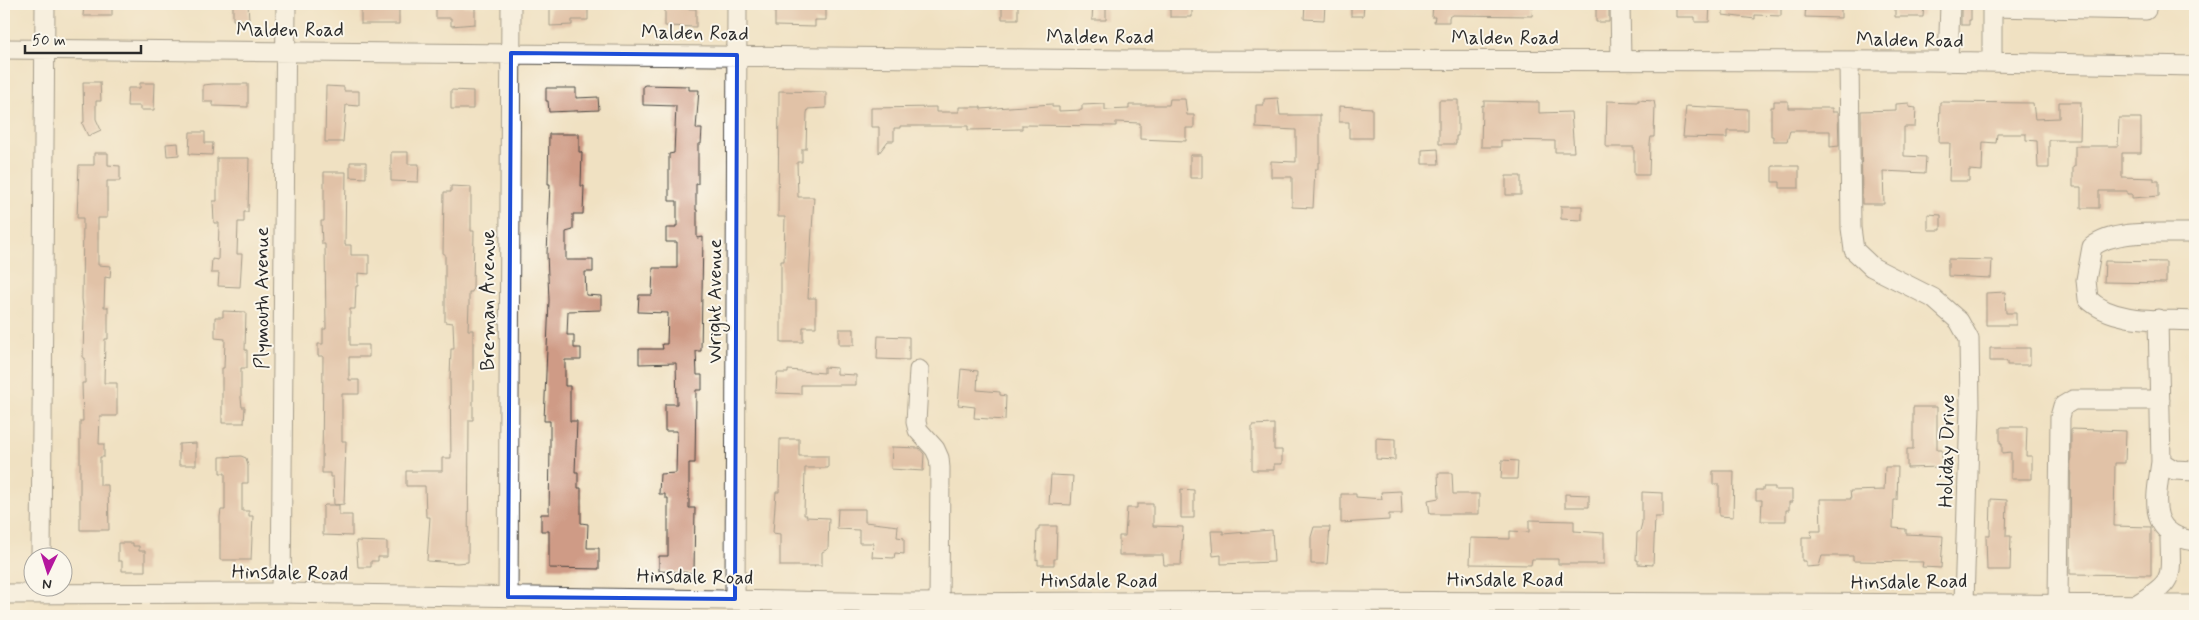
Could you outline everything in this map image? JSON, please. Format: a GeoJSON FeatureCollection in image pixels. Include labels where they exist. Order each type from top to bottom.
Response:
{"type":"FeatureCollection","features":[{"type":"Feature","properties":{"kind":"street"},"geometry":{"type":"LineString","coordinates":[[42,548],[45,4]]}},
{"type":"Feature","properties":{"kind":"street","name":"Plymouth Avenue"},"geometry":{"type":"LineString","coordinates":[[281,594],[286,4]]}},
{"type":"Feature","properties":{"kind":"street","name":"Breman Avenue"},"geometry":{"type":"LineString","coordinates":[[508,597],[511,4]]}},
{"type":"Feature","properties":{"kind":"street","name":"Wright Avenue"},"geometry":{"type":"LineString","coordinates":[[735,599],[737,4]]}},
{"type":"Feature","properties":{"kind":"street"},"geometry":{"type":"LineString","coordinates":[[1620,4],[1621,60]]}},
{"type":"Feature","properties":{"kind":"street"},"geometry":{"type":"LineString","coordinates":[[1948,62],[1950,4]]}},
{"type":"Feature","properties":{"kind":"street"},"geometry":{"type":"LineString","coordinates":[[1992,62],[1992,5],[2146,10],[2146,4]]}},
{"type":"Feature","properties":{"kind":"street","name":"Malden Road"},"geometry":{"type":"LineString","coordinates":[[4,49],[1127,60],[1992,62],[2195,66]]}},
{"type":"Feature","properties":{"kind":"street","name":"Holiday Drive"},"geometry":{"type":"LineString","coordinates":[[1849,61],[1851,228],[1854,250],[1872,267],[1933,298],[1959,321],[1969,339],[1970,409],[1964,602]]}},
{"type":"Feature","properties":{"kind":"street"},"geometry":{"type":"LineString","coordinates":[[2195,233],[2130,234],[2100,241],[2092,247],[2086,280],[2088,299],[2104,311],[2139,318],[2195,321]]}},
{"type":"Feature","properties":{"kind":"street"},"geometry":{"type":"LineString","coordinates":[[2139,604],[2159,591],[2169,577],[2170,534],[2160,518],[2156,503],[2161,462],[2158,319]]}},
{"type":"Feature","properties":{"kind":"street"},"geometry":{"type":"LineString","coordinates":[[919,370],[916,422],[918,430],[935,449],[939,458],[940,468],[939,603]]}},
{"type":"Feature","properties":{"kind":"street"},"geometry":{"type":"LineString","coordinates":[[2058,603],[2060,417],[2063,406],[2073,400],[2160,400]]}},
{"type":"Feature","properties":{"kind":"street"},"geometry":{"type":"LineString","coordinates":[[2161,462],[2174,470],[2195,471]]}},
{"type":"Feature","properties":{"kind":"street"},"geometry":{"type":"LineString","coordinates":[[2170,534],[2195,541]]}},
{"type":"Feature","properties":{"kind":"street","name":"Hinsdale Road"},"geometry":{"type":"LineString","coordinates":[[72,591],[939,603],[1311,601],[1836,604],[1964,602],[2195,605]]}},
{"type":"Feature","properties":{"kind":"street","name":"Hinsdale Road"},"geometry":{"type":"LineString","coordinates":[[4,594],[22,593]]}},
{"type":"Feature","properties":{"kind":"highlighted area"},"geometry":{"type":"Polygon","coordinates":[[[511,53],[737,55],[735,599],[508,597],[511,53]]]}},
{"type":"Feature","properties":{"kind":"building"},"geometry":{"type":"Polygon","coordinates":[[[84,4],[112,4],[112,16],[83,16],[84,4]]]}},
{"type":"Feature","properties":{"kind":"building"},"geometry":{"type":"Polygon","coordinates":[[[233,4],[248,4],[249,20],[233,20],[233,4]]]}},
{"type":"Feature","properties":{"kind":"building"},"geometry":{"type":"Polygon","coordinates":[[[361,4],[399,4],[399,24],[361,24],[361,4]]]}},
{"type":"Feature","properties":{"kind":"building"},"geometry":{"type":"Polygon","coordinates":[[[775,4],[816,4],[816,7],[826,7],[826,20],[815,20],[815,27],[775,26],[775,4]]]}},
{"type":"Feature","properties":{"kind":"building"},"geometry":{"type":"Polygon","coordinates":[[[1002,4],[1018,4],[1018,19],[1002,19],[1002,4]]]}},
{"type":"Feature","properties":{"kind":"building"},"geometry":{"type":"Polygon","coordinates":[[[1093,4],[1106,4],[1106,20],[1092,20],[1093,4]]]}},
{"type":"Feature","properties":{"kind":"building"},"geometry":{"type":"Polygon","coordinates":[[[1170,4],[1192,4],[1192,17],[1170,17],[1170,4]]]}},
{"type":"Feature","properties":{"kind":"building"},"geometry":{"type":"Polygon","coordinates":[[[1305,4],[1325,4],[1324,20],[1304,19],[1305,4]]]}},
{"type":"Feature","properties":{"kind":"building"},"geometry":{"type":"Polygon","coordinates":[[[1351,4],[1364,4],[1363,16],[1351,16],[1351,4]]]}},
{"type":"Feature","properties":{"kind":"building"},"geometry":{"type":"Polygon","coordinates":[[[1433,4],[1533,4],[1532,16],[1452,15],[1449,17],[1449,22],[1434,22],[1435,17],[1432,17],[1433,4]]]}},
{"type":"Feature","properties":{"kind":"building"},"geometry":{"type":"Polygon","coordinates":[[[1596,4],[1609,4],[1609,22],[1596,22],[1596,4]]]}},
{"type":"Feature","properties":{"kind":"building"},"geometry":{"type":"Polygon","coordinates":[[[1676,4],[1710,4],[1709,22],[1695,22],[1695,17],[1676,17],[1676,4]]]}},
{"type":"Feature","properties":{"kind":"building"},"geometry":{"type":"Polygon","coordinates":[[[1723,4],[1781,4],[1781,16],[1755,15],[1755,19],[1723,15],[1723,4]]]}},
{"type":"Feature","properties":{"kind":"building"},"geometry":{"type":"Polygon","coordinates":[[[1806,4],[1841,4],[1841,18],[1805,17],[1806,4]]]}},
{"type":"Feature","properties":{"kind":"building"},"geometry":{"type":"Polygon","coordinates":[[[1895,4],[1924,4],[1923,17],[1895,17],[1895,4]]]}},
{"type":"Feature","properties":{"kind":"building"},"geometry":{"type":"Polygon","coordinates":[[[1961,4],[1971,4],[1971,20],[1969,20],[1969,25],[1961,25],[1961,4]]]}},
{"type":"Feature","properties":{"kind":"building"},"geometry":{"type":"Polygon","coordinates":[[[436,6],[475,6],[475,24],[451,26],[451,18],[436,18],[436,6]]]}},
{"type":"Feature","properties":{"kind":"building"},"geometry":{"type":"Polygon","coordinates":[[[588,7],[588,20],[572,20],[572,25],[550,26],[550,8],[588,7]]]}},
{"type":"Feature","properties":{"kind":"building"},"geometry":{"type":"Polygon","coordinates":[[[665,8],[696,9],[696,27],[665,26],[665,8]]]}},
{"type":"Feature","properties":{"kind":"building"},"geometry":{"type":"Polygon","coordinates":[[[83,82],[100,82],[101,101],[96,101],[96,119],[101,130],[88,136],[82,123],[84,122],[83,82]]]}},
{"type":"Feature","properties":{"kind":"building"},"geometry":{"type":"Polygon","coordinates":[[[140,83],[155,83],[154,110],[140,110],[140,106],[127,106],[128,88],[140,88],[140,83]]]}},
{"type":"Feature","properties":{"kind":"building"},"geometry":{"type":"Polygon","coordinates":[[[248,84],[248,107],[213,106],[213,102],[203,102],[203,85],[248,84]]]}},
{"type":"Feature","properties":{"kind":"building"},"geometry":{"type":"Polygon","coordinates":[[[326,86],[344,87],[344,91],[359,91],[359,106],[346,105],[343,142],[325,142],[326,86]]]}},
{"type":"Feature","properties":{"kind":"building"},"geometry":{"type":"Polygon","coordinates":[[[643,86],[689,86],[689,90],[699,90],[696,129],[702,129],[701,144],[698,144],[696,210],[697,238],[703,237],[701,351],[696,351],[697,375],[702,375],[702,390],[696,390],[695,463],[689,463],[689,508],[695,508],[694,573],[659,571],[659,556],[668,556],[668,498],[665,498],[665,494],[659,494],[660,474],[676,473],[677,431],[665,431],[665,404],[677,404],[676,363],[639,364],[639,349],[663,349],[662,344],[667,344],[668,313],[638,312],[639,295],[652,295],[653,268],[677,268],[677,242],[666,242],[666,228],[675,228],[677,226],[677,201],[669,201],[669,154],[674,153],[676,106],[643,105],[643,86]]]}},
{"type":"Feature","properties":{"kind":"building"},"geometry":{"type":"Polygon","coordinates":[[[546,88],[576,88],[576,98],[598,97],[599,110],[549,112],[548,101],[546,101],[546,88]]]}},
{"type":"Feature","properties":{"kind":"building"},"geometry":{"type":"Polygon","coordinates":[[[451,90],[473,91],[473,109],[451,109],[451,90]]]}},
{"type":"Feature","properties":{"kind":"building"},"geometry":{"type":"Polygon","coordinates":[[[779,91],[826,92],[826,108],[808,109],[806,149],[802,149],[802,162],[797,162],[798,197],[814,197],[808,298],[816,298],[816,327],[803,327],[803,342],[781,342],[781,261],[784,261],[785,217],[778,217],[779,91]]]}},
{"type":"Feature","properties":{"kind":"building"},"geometry":{"type":"Polygon","coordinates":[[[1278,98],[1280,115],[1320,115],[1320,163],[1318,163],[1318,169],[1315,169],[1313,208],[1292,207],[1292,177],[1271,177],[1271,161],[1296,162],[1296,130],[1256,128],[1256,105],[1264,105],[1264,99],[1278,98]]]}},
{"type":"Feature","properties":{"kind":"building"},"geometry":{"type":"Polygon","coordinates":[[[1170,99],[1185,99],[1187,115],[1194,115],[1194,128],[1186,128],[1186,141],[1140,139],[1140,123],[1116,122],[1116,126],[1022,125],[1022,129],[968,130],[968,126],[900,126],[900,128],[894,128],[894,141],[888,141],[879,153],[879,127],[871,127],[871,108],[936,107],[936,112],[959,112],[959,107],[981,107],[981,109],[1052,104],[1052,107],[1059,107],[1059,111],[1082,110],[1082,105],[1105,104],[1105,110],[1129,109],[1129,105],[1169,105],[1170,99]]]}},
{"type":"Feature","properties":{"kind":"building"},"geometry":{"type":"Polygon","coordinates":[[[1439,100],[1458,100],[1458,136],[1456,136],[1456,144],[1439,144],[1439,100]]]}},
{"type":"Feature","properties":{"kind":"building"},"geometry":{"type":"Polygon","coordinates":[[[1638,100],[1654,101],[1655,106],[1654,137],[1651,137],[1650,143],[1649,175],[1634,175],[1634,147],[1606,147],[1607,101],[1638,102],[1638,100]]]}},
{"type":"Feature","properties":{"kind":"building"},"geometry":{"type":"Polygon","coordinates":[[[1484,101],[1539,102],[1539,113],[1571,112],[1574,152],[1555,152],[1555,141],[1501,140],[1501,147],[1481,147],[1482,105],[1484,106],[1484,101]]]}},
{"type":"Feature","properties":{"kind":"building"},"geometry":{"type":"Polygon","coordinates":[[[1774,101],[1788,101],[1788,108],[1832,108],[1832,112],[1838,112],[1839,146],[1830,147],[1830,131],[1790,131],[1787,141],[1773,141],[1773,136],[1771,136],[1771,107],[1774,107],[1774,101]]]}},
{"type":"Feature","properties":{"kind":"building"},"geometry":{"type":"Polygon","coordinates":[[[1940,102],[2033,103],[2035,119],[2059,118],[2059,102],[2081,102],[2080,140],[2049,140],[2049,168],[2038,168],[2037,141],[2026,140],[2026,134],[1997,134],[1996,143],[1983,142],[1982,171],[1969,170],[1969,181],[1949,181],[1950,143],[1939,143],[1940,102]]]}},
{"type":"Feature","properties":{"kind":"building"},"geometry":{"type":"Polygon","coordinates":[[[1909,103],[1909,107],[1916,108],[1915,127],[1904,127],[1904,156],[1926,157],[1925,173],[1883,171],[1884,204],[1862,204],[1861,111],[1896,110],[1896,104],[1909,103]]]}},
{"type":"Feature","properties":{"kind":"building"},"geometry":{"type":"Polygon","coordinates":[[[1339,106],[1372,108],[1372,138],[1349,138],[1349,122],[1339,122],[1339,106]]]}},
{"type":"Feature","properties":{"kind":"building"},"geometry":{"type":"Polygon","coordinates":[[[1686,106],[1748,109],[1748,131],[1727,131],[1727,138],[1683,137],[1686,106]]]}},
{"type":"Feature","properties":{"kind":"building"},"geometry":{"type":"Polygon","coordinates":[[[2119,118],[2141,118],[2141,153],[2122,153],[2122,177],[2154,178],[2154,181],[2159,181],[2159,196],[2132,198],[2132,194],[2127,194],[2127,191],[2099,191],[2099,208],[2081,208],[2081,187],[2073,187],[2075,146],[2118,146],[2119,118]]]}},
{"type":"Feature","properties":{"kind":"building"},"geometry":{"type":"Polygon","coordinates":[[[190,132],[205,132],[205,143],[213,143],[212,155],[189,154],[190,132]]]}},
{"type":"Feature","properties":{"kind":"building"},"geometry":{"type":"Polygon","coordinates":[[[549,134],[579,134],[579,152],[582,152],[581,186],[584,186],[583,214],[573,214],[573,230],[566,232],[566,260],[593,260],[593,272],[585,272],[586,295],[601,296],[601,310],[568,311],[567,335],[574,335],[574,348],[581,348],[581,360],[565,360],[565,386],[570,386],[570,421],[577,421],[575,472],[578,472],[578,488],[581,488],[581,523],[588,524],[587,548],[599,548],[599,569],[549,568],[549,531],[541,531],[541,514],[549,514],[550,421],[544,421],[549,300],[547,254],[550,184],[548,184],[549,134]]]}},
{"type":"Feature","properties":{"kind":"building"},"geometry":{"type":"Polygon","coordinates":[[[178,143],[179,155],[167,156],[166,144],[178,143]]]}},
{"type":"Feature","properties":{"kind":"building"},"geometry":{"type":"Polygon","coordinates":[[[1438,149],[1439,164],[1422,164],[1422,150],[1438,149]]]}},
{"type":"Feature","properties":{"kind":"building"},"geometry":{"type":"Polygon","coordinates":[[[391,152],[408,152],[408,164],[419,164],[418,182],[391,181],[391,152]]]}},
{"type":"Feature","properties":{"kind":"building"},"geometry":{"type":"Polygon","coordinates":[[[94,153],[108,153],[108,165],[120,166],[120,181],[107,181],[107,218],[98,218],[98,265],[111,266],[110,278],[105,277],[104,307],[108,307],[108,339],[105,339],[104,383],[117,383],[117,416],[100,416],[99,444],[104,444],[104,457],[100,457],[100,485],[108,485],[109,530],[80,530],[80,421],[83,421],[82,383],[85,383],[85,358],[83,358],[84,316],[82,299],[83,218],[77,218],[79,165],[94,165],[94,153]]]}},
{"type":"Feature","properties":{"kind":"building"},"geometry":{"type":"Polygon","coordinates":[[[1190,155],[1202,155],[1202,178],[1190,178],[1190,155]]]}},
{"type":"Feature","properties":{"kind":"building"},"geometry":{"type":"Polygon","coordinates":[[[217,158],[249,158],[248,212],[244,212],[244,222],[238,222],[237,254],[242,254],[240,287],[218,286],[219,273],[211,273],[212,259],[218,260],[219,223],[214,223],[213,201],[217,201],[217,158]]]}},
{"type":"Feature","properties":{"kind":"building"},"geometry":{"type":"Polygon","coordinates":[[[350,162],[366,162],[366,178],[350,177],[350,162]]]}},
{"type":"Feature","properties":{"kind":"building"},"geometry":{"type":"Polygon","coordinates":[[[1772,166],[1799,166],[1799,188],[1780,188],[1780,182],[1772,182],[1772,166]]]}},
{"type":"Feature","properties":{"kind":"building"},"geometry":{"type":"Polygon","coordinates":[[[324,172],[346,172],[345,245],[351,245],[351,255],[369,255],[369,274],[358,273],[355,309],[350,309],[350,345],[369,345],[369,357],[349,357],[349,380],[359,380],[359,394],[342,394],[342,441],[346,441],[344,504],[334,505],[333,477],[330,477],[330,473],[322,473],[323,356],[318,356],[318,344],[323,344],[323,329],[326,329],[325,244],[322,244],[321,221],[324,221],[324,172]]]}},
{"type":"Feature","properties":{"kind":"building"},"geometry":{"type":"Polygon","coordinates":[[[1506,176],[1521,176],[1521,195],[1506,195],[1506,176]]]}},
{"type":"Feature","properties":{"kind":"building"},"geometry":{"type":"Polygon","coordinates":[[[451,186],[471,187],[471,231],[474,231],[473,288],[472,292],[469,292],[468,330],[473,330],[473,420],[469,420],[468,562],[457,563],[427,561],[430,517],[426,517],[425,486],[406,486],[406,471],[442,471],[442,458],[451,458],[450,379],[451,349],[454,349],[453,323],[445,322],[445,254],[443,254],[444,192],[451,192],[451,186]]]}},
{"type":"Feature","properties":{"kind":"building"},"geometry":{"type":"Polygon","coordinates":[[[1561,206],[1582,206],[1582,220],[1561,219],[1561,206]]]}},
{"type":"Feature","properties":{"kind":"building"},"geometry":{"type":"Polygon","coordinates":[[[1928,214],[1941,215],[1941,230],[1928,230],[1928,214]]]}},
{"type":"Feature","properties":{"kind":"building"},"geometry":{"type":"Polygon","coordinates":[[[1948,259],[1992,260],[1991,278],[1948,276],[1948,259]]]}},
{"type":"Feature","properties":{"kind":"building"},"geometry":{"type":"Polygon","coordinates":[[[2105,261],[2166,262],[2166,283],[2104,282],[2105,261]]]}},
{"type":"Feature","properties":{"kind":"building"},"geometry":{"type":"Polygon","coordinates":[[[2005,292],[2006,313],[2016,313],[2016,325],[1986,325],[1986,293],[2005,292]]]}},
{"type":"Feature","properties":{"kind":"building"},"geometry":{"type":"Polygon","coordinates":[[[223,311],[246,312],[245,350],[247,350],[247,368],[241,368],[241,398],[242,407],[245,407],[244,423],[222,423],[222,368],[224,368],[225,339],[215,338],[215,317],[223,317],[223,311]]]}},
{"type":"Feature","properties":{"kind":"building"},"geometry":{"type":"Polygon","coordinates":[[[839,329],[854,329],[854,345],[839,345],[839,329]]]}},
{"type":"Feature","properties":{"kind":"building"},"geometry":{"type":"Polygon","coordinates":[[[878,336],[909,337],[909,360],[877,359],[878,336]]]}},
{"type":"Feature","properties":{"kind":"building"},"geometry":{"type":"Polygon","coordinates":[[[1990,348],[2030,348],[2030,365],[2007,365],[2007,361],[1990,361],[1990,348]]]}},
{"type":"Feature","properties":{"kind":"building"},"geometry":{"type":"Polygon","coordinates":[[[824,367],[837,368],[837,374],[856,375],[856,385],[801,385],[801,394],[776,393],[777,373],[788,373],[788,370],[824,373],[824,367]]]}},
{"type":"Feature","properties":{"kind":"building"},"geometry":{"type":"Polygon","coordinates":[[[961,369],[978,371],[977,390],[1000,392],[1000,395],[1006,396],[1005,420],[974,418],[975,407],[958,405],[961,369]]]}},
{"type":"Feature","properties":{"kind":"building"},"geometry":{"type":"Polygon","coordinates":[[[1913,407],[1937,407],[1937,450],[1942,450],[1942,467],[1907,468],[1907,449],[1913,449],[1913,407]]]}},
{"type":"Feature","properties":{"kind":"building"},"geometry":{"type":"Polygon","coordinates":[[[1274,424],[1274,450],[1282,450],[1282,464],[1274,464],[1274,470],[1252,470],[1252,425],[1274,424]]]}},
{"type":"Feature","properties":{"kind":"building"},"geometry":{"type":"Polygon","coordinates":[[[2027,427],[2026,456],[2032,456],[2032,479],[2011,479],[2011,452],[2002,453],[2002,443],[2000,443],[2000,428],[2027,427]]]}},
{"type":"Feature","properties":{"kind":"building"},"geometry":{"type":"Polygon","coordinates":[[[2071,429],[2126,431],[2125,463],[2115,463],[2114,526],[2151,527],[2151,575],[2070,574],[2071,429]]]}},
{"type":"Feature","properties":{"kind":"building"},"geometry":{"type":"Polygon","coordinates":[[[1376,438],[1395,439],[1395,460],[1376,459],[1376,438]]]}},
{"type":"Feature","properties":{"kind":"building"},"geometry":{"type":"Polygon","coordinates":[[[780,439],[799,439],[799,456],[828,456],[828,468],[805,468],[804,515],[807,515],[806,517],[829,518],[828,549],[822,552],[822,565],[780,566],[780,534],[773,533],[776,492],[779,492],[780,439]]]}},
{"type":"Feature","properties":{"kind":"building"},"geometry":{"type":"Polygon","coordinates":[[[196,443],[196,465],[179,465],[179,444],[196,443]]]}},
{"type":"Feature","properties":{"kind":"building"},"geometry":{"type":"Polygon","coordinates":[[[892,447],[919,448],[924,454],[923,471],[891,469],[892,447]]]}},
{"type":"Feature","properties":{"kind":"building"},"geometry":{"type":"Polygon","coordinates":[[[241,456],[246,458],[248,466],[248,483],[242,483],[242,511],[249,511],[249,516],[253,516],[251,560],[220,560],[220,517],[221,510],[225,510],[225,473],[220,473],[220,457],[241,456]]]}},
{"type":"Feature","properties":{"kind":"building"},"geometry":{"type":"Polygon","coordinates":[[[1502,460],[1518,461],[1517,479],[1501,479],[1502,460]]]}},
{"type":"Feature","properties":{"kind":"building"},"geometry":{"type":"Polygon","coordinates":[[[1885,467],[1898,467],[1897,500],[1894,500],[1893,528],[1906,529],[1906,534],[1943,536],[1941,568],[1922,567],[1923,562],[1853,561],[1853,556],[1822,556],[1819,566],[1806,567],[1806,561],[1802,561],[1802,537],[1812,537],[1811,531],[1821,531],[1820,499],[1851,499],[1850,491],[1884,490],[1885,467]]]}},
{"type":"Feature","properties":{"kind":"building"},"geometry":{"type":"Polygon","coordinates":[[[1713,471],[1734,471],[1733,517],[1719,516],[1719,484],[1713,484],[1713,471]]]}},
{"type":"Feature","properties":{"kind":"building"},"geometry":{"type":"Polygon","coordinates":[[[1438,473],[1452,473],[1453,494],[1479,494],[1479,514],[1430,514],[1428,500],[1439,498],[1438,473]]]}},
{"type":"Feature","properties":{"kind":"building"},"geometry":{"type":"Polygon","coordinates":[[[1051,475],[1073,476],[1071,505],[1049,504],[1051,475]]]}},
{"type":"Feature","properties":{"kind":"building"},"geometry":{"type":"Polygon","coordinates":[[[1763,487],[1775,487],[1775,490],[1792,490],[1792,502],[1789,502],[1789,510],[1786,510],[1786,521],[1761,521],[1762,500],[1756,500],[1756,490],[1763,490],[1763,487]]]}},
{"type":"Feature","properties":{"kind":"building"},"geometry":{"type":"Polygon","coordinates":[[[1181,489],[1194,490],[1194,518],[1181,518],[1181,489]]]}},
{"type":"Feature","properties":{"kind":"building"},"geometry":{"type":"Polygon","coordinates":[[[1401,491],[1402,514],[1389,514],[1389,520],[1341,523],[1341,494],[1356,494],[1356,497],[1382,499],[1381,492],[1401,491]]]}},
{"type":"Feature","properties":{"kind":"building"},"geometry":{"type":"Polygon","coordinates":[[[1642,492],[1663,493],[1663,517],[1655,517],[1653,565],[1638,564],[1638,560],[1636,560],[1637,533],[1640,531],[1642,523],[1642,492]]]}},
{"type":"Feature","properties":{"kind":"building"},"geometry":{"type":"Polygon","coordinates":[[[1565,494],[1589,495],[1589,507],[1565,507],[1565,494]]]}},
{"type":"Feature","properties":{"kind":"building"},"geometry":{"type":"Polygon","coordinates":[[[1991,499],[2007,500],[2006,536],[2011,536],[2010,570],[1987,570],[1986,536],[1990,536],[1991,499]]]}},
{"type":"Feature","properties":{"kind":"building"},"geometry":{"type":"Polygon","coordinates":[[[1137,504],[1153,504],[1153,526],[1183,527],[1181,565],[1164,565],[1163,555],[1119,555],[1119,536],[1125,536],[1127,508],[1137,508],[1137,504]]]}},
{"type":"Feature","properties":{"kind":"building"},"geometry":{"type":"Polygon","coordinates":[[[325,505],[339,505],[339,515],[352,515],[352,536],[323,535],[323,507],[325,505]]]}},
{"type":"Feature","properties":{"kind":"building"},"geometry":{"type":"Polygon","coordinates":[[[838,509],[865,509],[865,522],[898,526],[897,537],[904,538],[904,554],[895,553],[894,558],[872,557],[873,543],[859,543],[859,530],[837,529],[838,509]]]}},
{"type":"Feature","properties":{"kind":"building"},"geometry":{"type":"Polygon","coordinates":[[[1529,520],[1574,521],[1574,531],[1604,533],[1604,564],[1558,564],[1558,559],[1532,559],[1531,565],[1470,564],[1471,538],[1510,539],[1510,531],[1529,532],[1529,520]]]}},
{"type":"Feature","properties":{"kind":"building"},"geometry":{"type":"Polygon","coordinates":[[[1039,526],[1057,526],[1056,559],[1054,559],[1054,565],[1038,565],[1038,559],[1036,560],[1037,530],[1039,530],[1039,526]]]}},
{"type":"Feature","properties":{"kind":"building"},"geometry":{"type":"Polygon","coordinates":[[[1314,527],[1330,527],[1327,564],[1311,564],[1311,537],[1314,527]]]}},
{"type":"Feature","properties":{"kind":"building"},"geometry":{"type":"Polygon","coordinates":[[[1272,530],[1274,562],[1221,564],[1221,555],[1213,556],[1211,531],[1223,531],[1223,534],[1272,530]]]}},
{"type":"Feature","properties":{"kind":"building"},"geometry":{"type":"Polygon","coordinates":[[[356,541],[387,542],[387,557],[378,557],[378,561],[371,561],[371,567],[358,567],[356,541]]]}},
{"type":"Feature","properties":{"kind":"building"},"geometry":{"type":"Polygon","coordinates":[[[118,543],[133,543],[133,546],[139,546],[139,551],[145,551],[145,571],[122,571],[122,561],[118,561],[118,543]]]}}]}
